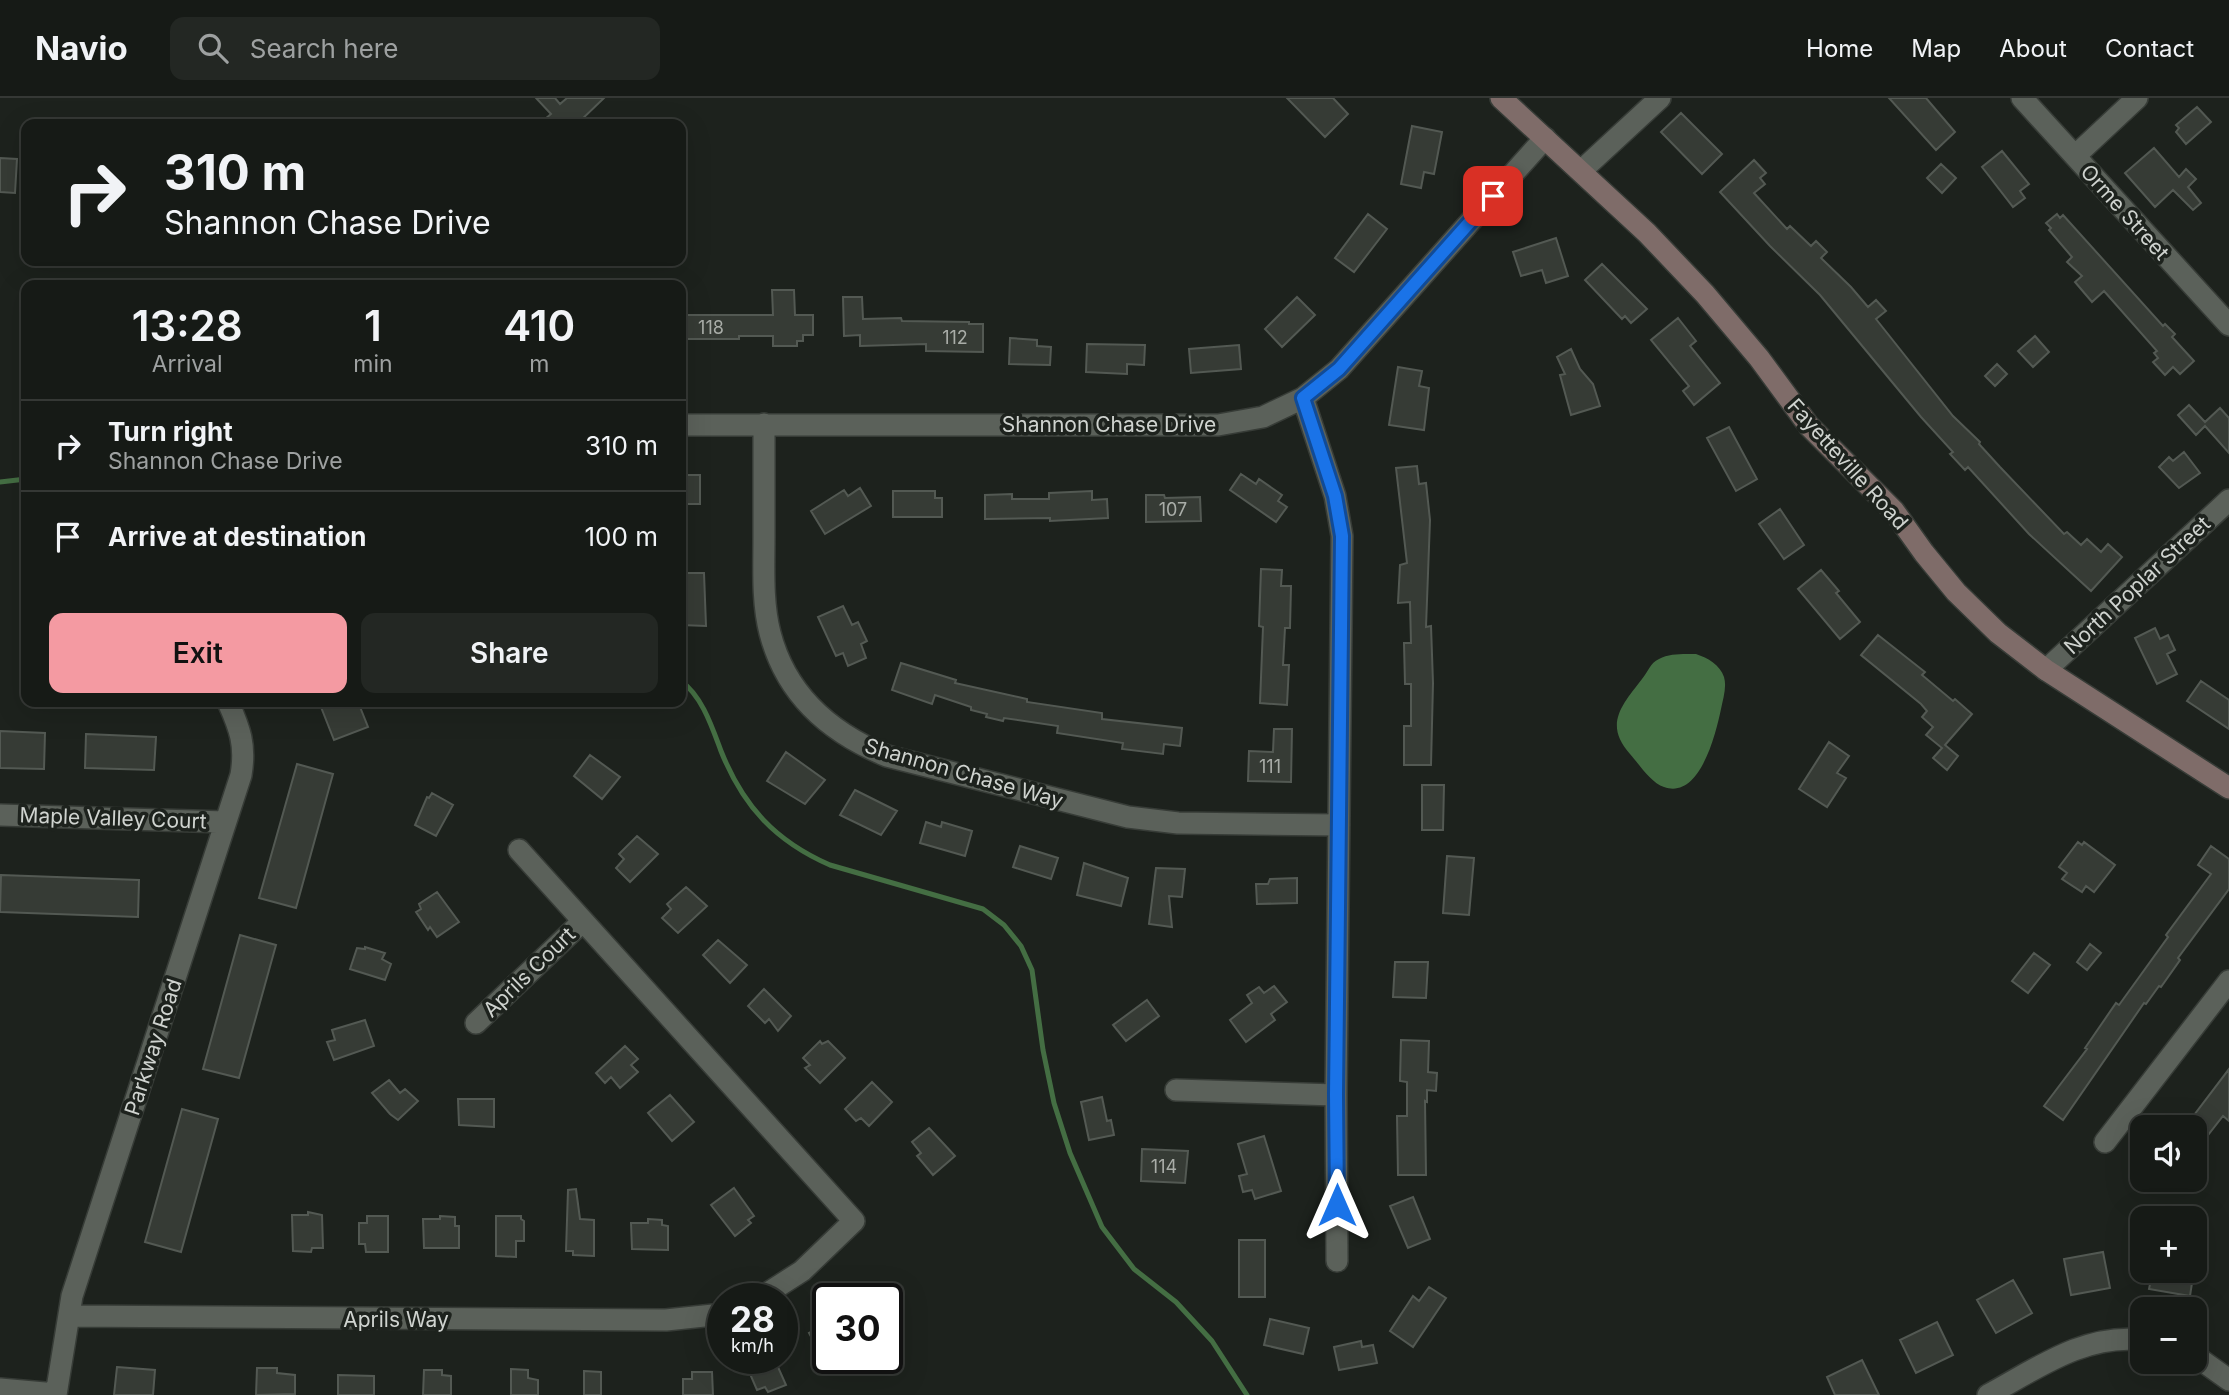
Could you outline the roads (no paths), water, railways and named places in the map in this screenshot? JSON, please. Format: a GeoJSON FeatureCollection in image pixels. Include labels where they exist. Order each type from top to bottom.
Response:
{"type":"FeatureCollection","features":[{"type":"Feature","properties":{"kind":"street","name":"Fayetteville Road"},"geometry":{"type":"LineString","coordinates":[[1501,98],[1647,233],[1705,294],[1759,358],[1810,426],[1894,511],[1956,592],[1998,632],[2046,670],[2229,788]]}},
{"type":"Feature","properties":{"kind":"street"},"geometry":{"type":"LineString","coordinates":[[1581,171],[1660,98]]}},
{"type":"Feature","properties":{"kind":"street","name":"Orme Street"},"geometry":{"type":"LineString","coordinates":[[2022,98],[2229,326]]}},
{"type":"Feature","properties":{"kind":"street"},"geometry":{"type":"LineString","coordinates":[[2075,156],[2137,98]]}},
{"type":"Feature","properties":{"kind":"street","name":"Shannon Chase Drive"},"geometry":{"type":"LineString","coordinates":[[686,425],[1218,425],[1262,417],[1303,398],[1339,369],[1545,138]]}},
{"type":"Feature","properties":{"kind":"street"},"geometry":{"type":"LineString","coordinates":[[1303,398],[1335,496],[1342,536],[1336,1095],[1337,1261]]}},
{"type":"Feature","properties":{"kind":"street","name":"Shannon Chase Way"},"geometry":{"type":"LineString","coordinates":[[764,424],[764,594],[769,632],[779,660],[795,689],[814,712],[839,733],[862,746],[887,755],[1128,817],[1178,823],[1339,825]]}},
{"type":"Feature","properties":{"kind":"street","name":"North Poplar Street"},"geometry":{"type":"LineString","coordinates":[[2046,670],[2229,500]]}},
{"type":"Feature","properties":{"kind":"street","name":"Parkway Road"},"geometry":{"type":"LineString","coordinates":[[56,1395],[72,1296],[241,775],[244,754],[240,729],[230,707]]}},
{"type":"Feature","properties":{"kind":"street","name":"Maple Valley Court"},"geometry":{"type":"LineString","coordinates":[[0,815],[225,822]]}},
{"type":"Feature","properties":{"kind":"street"},"geometry":{"type":"LineString","coordinates":[[519,849],[854,1221],[802,1271],[783,1283]]}},
{"type":"Feature","properties":{"kind":"street","name":"Aprils Court"},"geometry":{"type":"LineString","coordinates":[[476,1023],[582,922]]}},
{"type":"Feature","properties":{"kind":"street"},"geometry":{"type":"LineString","coordinates":[[2105,1142],[2229,981]]}},
{"type":"Feature","properties":{"kind":"street"},"geometry":{"type":"LineString","coordinates":[[1176,1090],[1336,1095]]}},
{"type":"Feature","properties":{"kind":"street","name":"Aprils Way"},"geometry":{"type":"LineString","coordinates":[[69,1316],[666,1320],[707,1316]]}},
{"type":"Feature","properties":{"kind":"street"},"geometry":{"type":"LineString","coordinates":[[1988,1395],[2070,1350],[2098,1341],[2130,1338]]}},
{"type":"Feature","properties":{"kind":"street"},"geometry":{"type":"LineString","coordinates":[[2207,1364],[2229,1380]]}},
{"type":"Feature","properties":{"kind":"street"},"geometry":{"type":"LineString","coordinates":[[0,1388],[56,1395]]}},
{"type":"Feature","properties":{"kind":"waterway"},"geometry":{"type":"LineString","coordinates":[[0,482],[21,480]]}},
{"type":"Feature","properties":{"kind":"waterway"},"geometry":{"type":"LineString","coordinates":[[686,685],[701,703],[740,789],[763,820],[777,833],[830,865],[983,909],[1004,925],[1021,946],[1032,970],[1043,1050],[1054,1103],[1070,1153],[1102,1227],[1134,1269],[1176,1302],[1212,1341],[1247,1395]]}}]}
